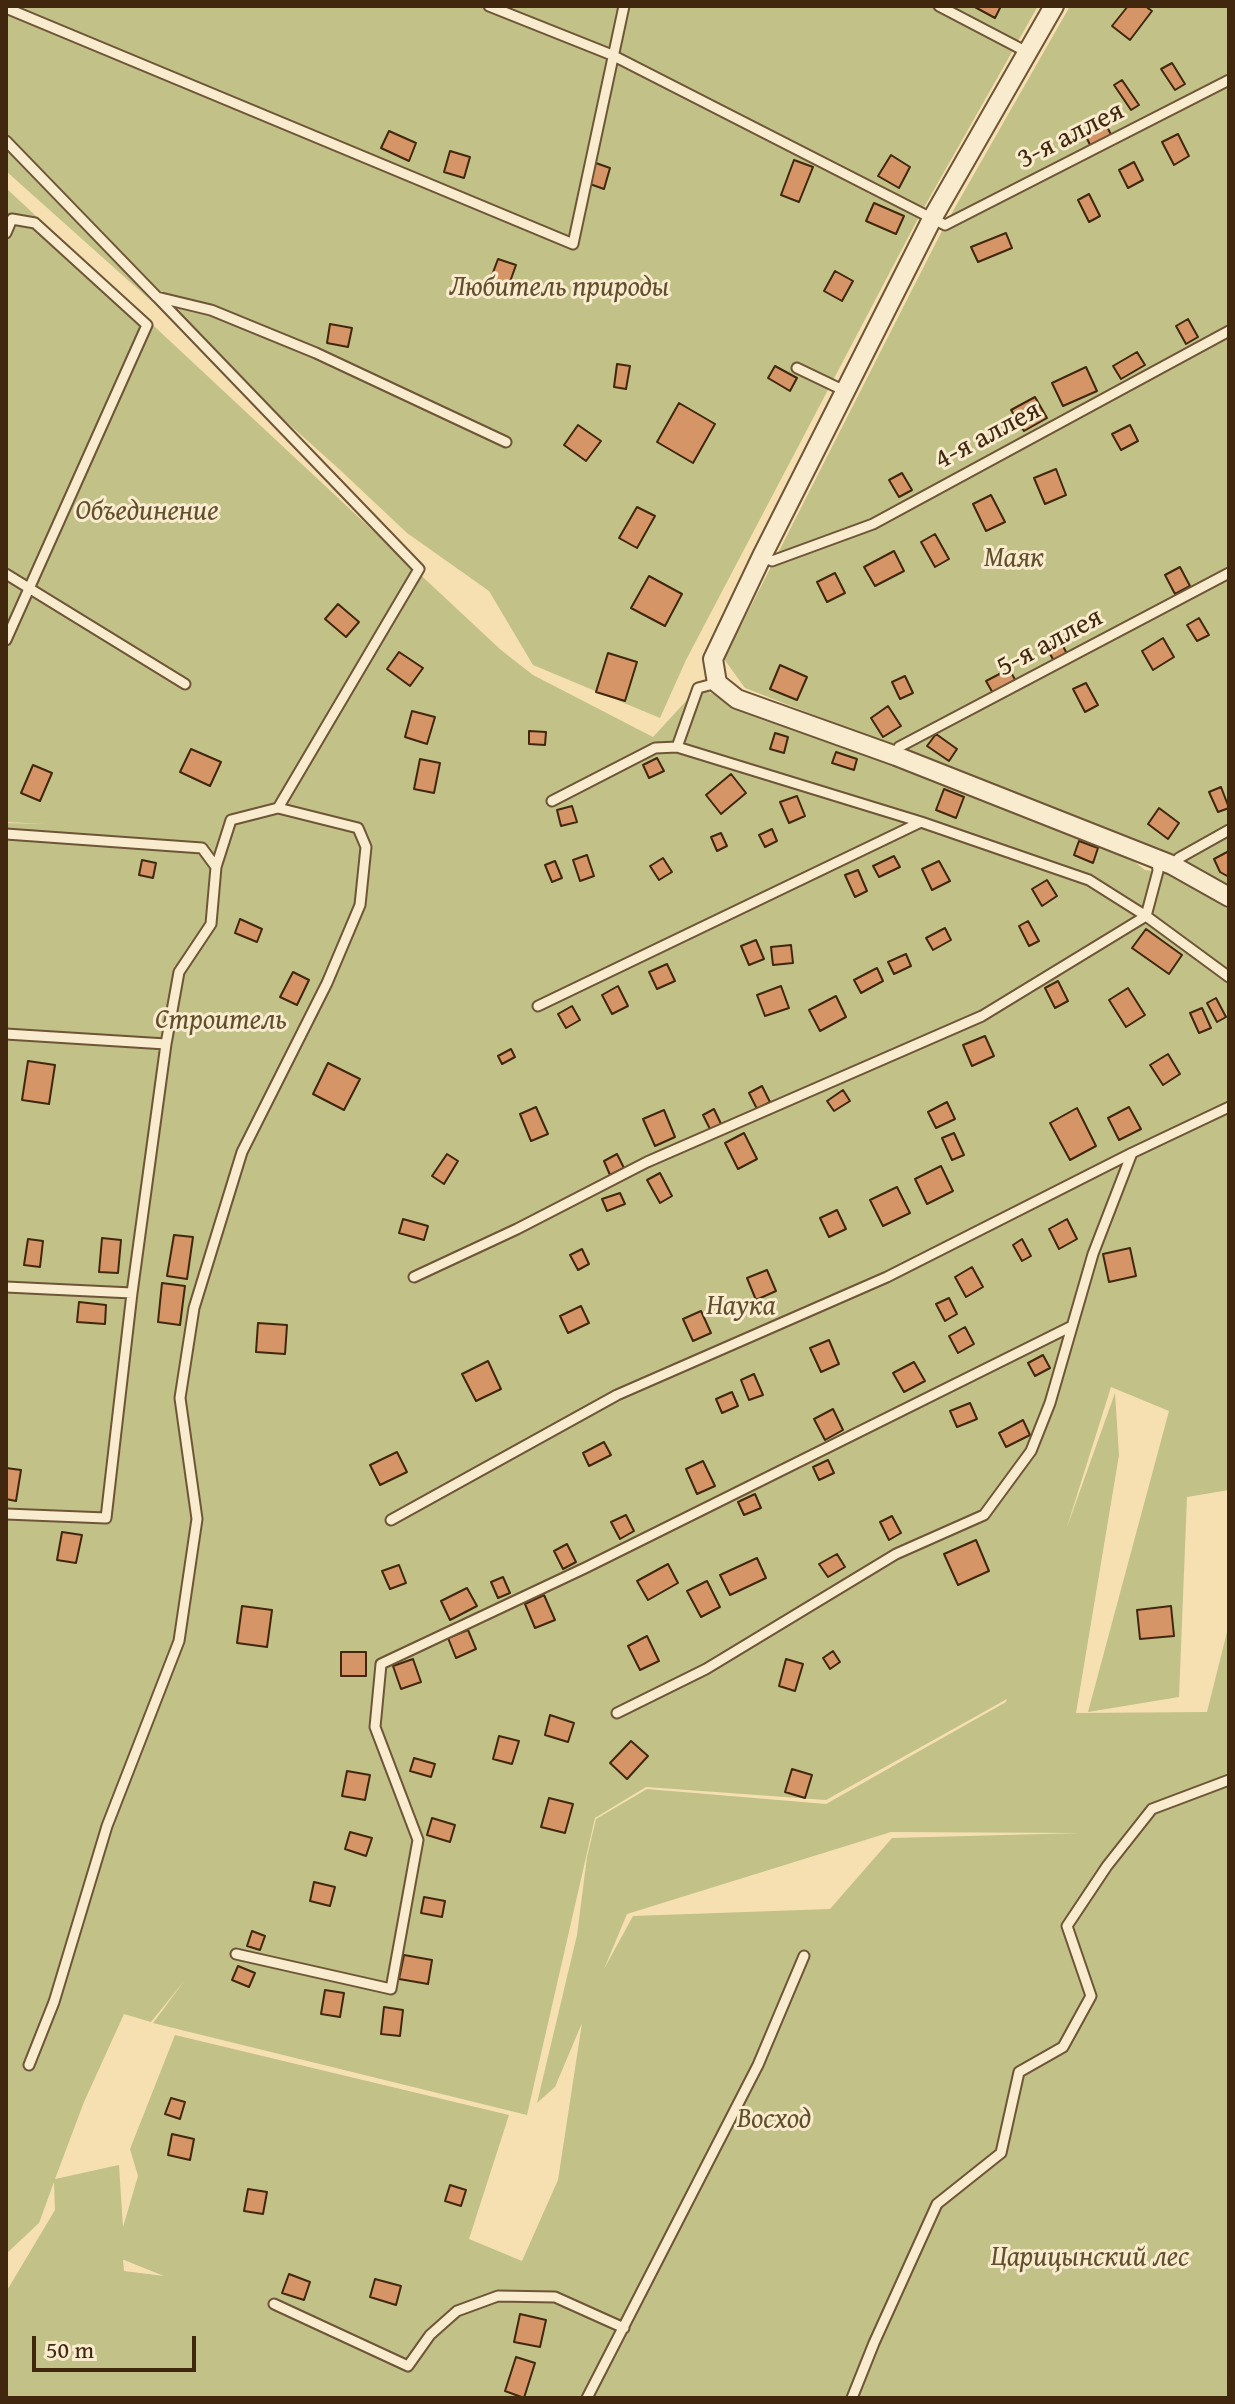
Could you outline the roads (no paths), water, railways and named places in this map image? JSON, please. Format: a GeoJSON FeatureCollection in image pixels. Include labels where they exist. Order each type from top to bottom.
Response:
{"type":"FeatureCollection","features":[{"type":"Feature","properties":{"kind":"street"},"geometry":{"type":"LineString","coordinates":[[1054,6],[933,217],[762,556],[713,659],[717,683],[737,699],[896,756],[1164,863],[1229,897]]}},
{"type":"Feature","properties":{"kind":"lane"},"geometry":{"type":"LineString","coordinates":[[489,6],[612,55],[933,217]]}},
{"type":"Feature","properties":{"kind":"lane"},"geometry":{"type":"LineString","coordinates":[[6,8],[573,244],[624,6]]}},
{"type":"Feature","properties":{"kind":"lane"},"geometry":{"type":"LineString","coordinates":[[939,6],[1027,52]]}},
{"type":"Feature","properties":{"kind":"lane","name":"3-я аллея"},"geometry":{"type":"LineString","coordinates":[[933,217],[945,225],[1229,80]]}},
{"type":"Feature","properties":{"kind":"lane"},"geometry":{"type":"LineString","coordinates":[[6,141],[419,569],[278,808]]}},
{"type":"Feature","properties":{"kind":"lane"},"geometry":{"type":"LineString","coordinates":[[6,233],[12,219],[35,223],[147,325],[6,640]]}},
{"type":"Feature","properties":{"kind":"lane"},"geometry":{"type":"LineString","coordinates":[[157,297],[211,310],[316,353],[506,442]]}},
{"type":"Feature","properties":{"kind":"lane","name":"4-я аллея"},"geometry":{"type":"LineString","coordinates":[[762,556],[772,561],[873,524],[1229,331]]}},
{"type":"Feature","properties":{"kind":"lane"},"geometry":{"type":"LineString","coordinates":[[797,368],[845,391]]}},
{"type":"Feature","properties":{"kind":"lane","name":"5-я аллея"},"geometry":{"type":"LineString","coordinates":[[896,756],[899,747],[1229,573]]}},
{"type":"Feature","properties":{"kind":"lane"},"geometry":{"type":"LineString","coordinates":[[6,574],[185,684]]}},
{"type":"Feature","properties":{"kind":"lane"},"geometry":{"type":"LineString","coordinates":[[677,747],[698,688],[717,683]]}},
{"type":"Feature","properties":{"kind":"lane"},"geometry":{"type":"LineString","coordinates":[[552,801],[655,748],[677,747],[921,822],[1089,880],[1146,916],[1229,977]]}},
{"type":"Feature","properties":{"kind":"lane"},"geometry":{"type":"LineString","coordinates":[[6,1514],[106,1518],[132,1293],[166,1044],[179,972],[211,924],[216,867],[231,820],[278,808],[358,828],[366,847],[360,905],[327,983],[242,1152],[194,1308],[180,1398],[197,1519],[179,1641],[107,1826],[54,2002],[29,2065]]}},
{"type":"Feature","properties":{"kind":"lane"},"geometry":{"type":"LineString","coordinates":[[538,1006],[921,822]]}},
{"type":"Feature","properties":{"kind":"lane"},"geometry":{"type":"LineString","coordinates":[[414,1277],[517,1229],[647,1162],[982,1016],[1146,916],[1158,871],[1164,863],[1229,830]]}},
{"type":"Feature","properties":{"kind":"lane"},"geometry":{"type":"LineString","coordinates":[[6,834],[202,848],[216,867]]}},
{"type":"Feature","properties":{"kind":"lane"},"geometry":{"type":"LineString","coordinates":[[6,1034],[166,1044]]}},
{"type":"Feature","properties":{"kind":"lane"},"geometry":{"type":"LineString","coordinates":[[391,1520],[617,1395],[887,1277],[1229,1107]]}},
{"type":"Feature","properties":{"kind":"lane"},"geometry":{"type":"LineString","coordinates":[[617,1713],[706,1669],[896,1554],[984,1515],[1031,1451],[1050,1403],[1093,1254],[1132,1153]]}},
{"type":"Feature","properties":{"kind":"lane"},"geometry":{"type":"LineString","coordinates":[[6,1287],[132,1293]]}},
{"type":"Feature","properties":{"kind":"lane"},"geometry":{"type":"LineString","coordinates":[[236,1954],[391,1989],[418,1840],[375,1727],[381,1664],[600,1561],[1070,1327]]}},
{"type":"Feature","properties":{"kind":"lane"},"geometry":{"type":"LineString","coordinates":[[852,2398],[937,2204],[1001,2153],[1019,2072],[1063,2047],[1091,1996],[1067,1926],[1107,1866],[1152,1809],[1229,1780]]}},
{"type":"Feature","properties":{"kind":"lane"},"geometry":{"type":"LineString","coordinates":[[587,2398],[758,2065],[804,1956]]}},
{"type":"Feature","properties":{"kind":"lane"},"geometry":{"type":"LineString","coordinates":[[274,2304],[408,2366],[430,2335],[457,2311],[498,2296],[555,2297],[624,2328]]}},
{"type":"Feature","properties":{"kind":"park label","name":"Любитель природы"},"geometry":{"type":"Point","coordinates":[559,288]}},
{"type":"Feature","properties":{"kind":"park label","name":"Объединение"},"geometry":{"type":"Point","coordinates":[147,512]}},
{"type":"Feature","properties":{"kind":"park label","name":"Маяк"},"geometry":{"type":"Point","coordinates":[1014,559]}},
{"type":"Feature","properties":{"kind":"park label","name":"Строитель"},"geometry":{"type":"Point","coordinates":[221,1021]}},
{"type":"Feature","properties":{"kind":"park label","name":"Наука"},"geometry":{"type":"Point","coordinates":[741,1307]}},
{"type":"Feature","properties":{"kind":"park label","name":"Восход"},"geometry":{"type":"Point","coordinates":[774,2120]}},
{"type":"Feature","properties":{"kind":"park label","name":"Царицынский лес"},"geometry":{"type":"Point","coordinates":[1090,2258]}}]}
